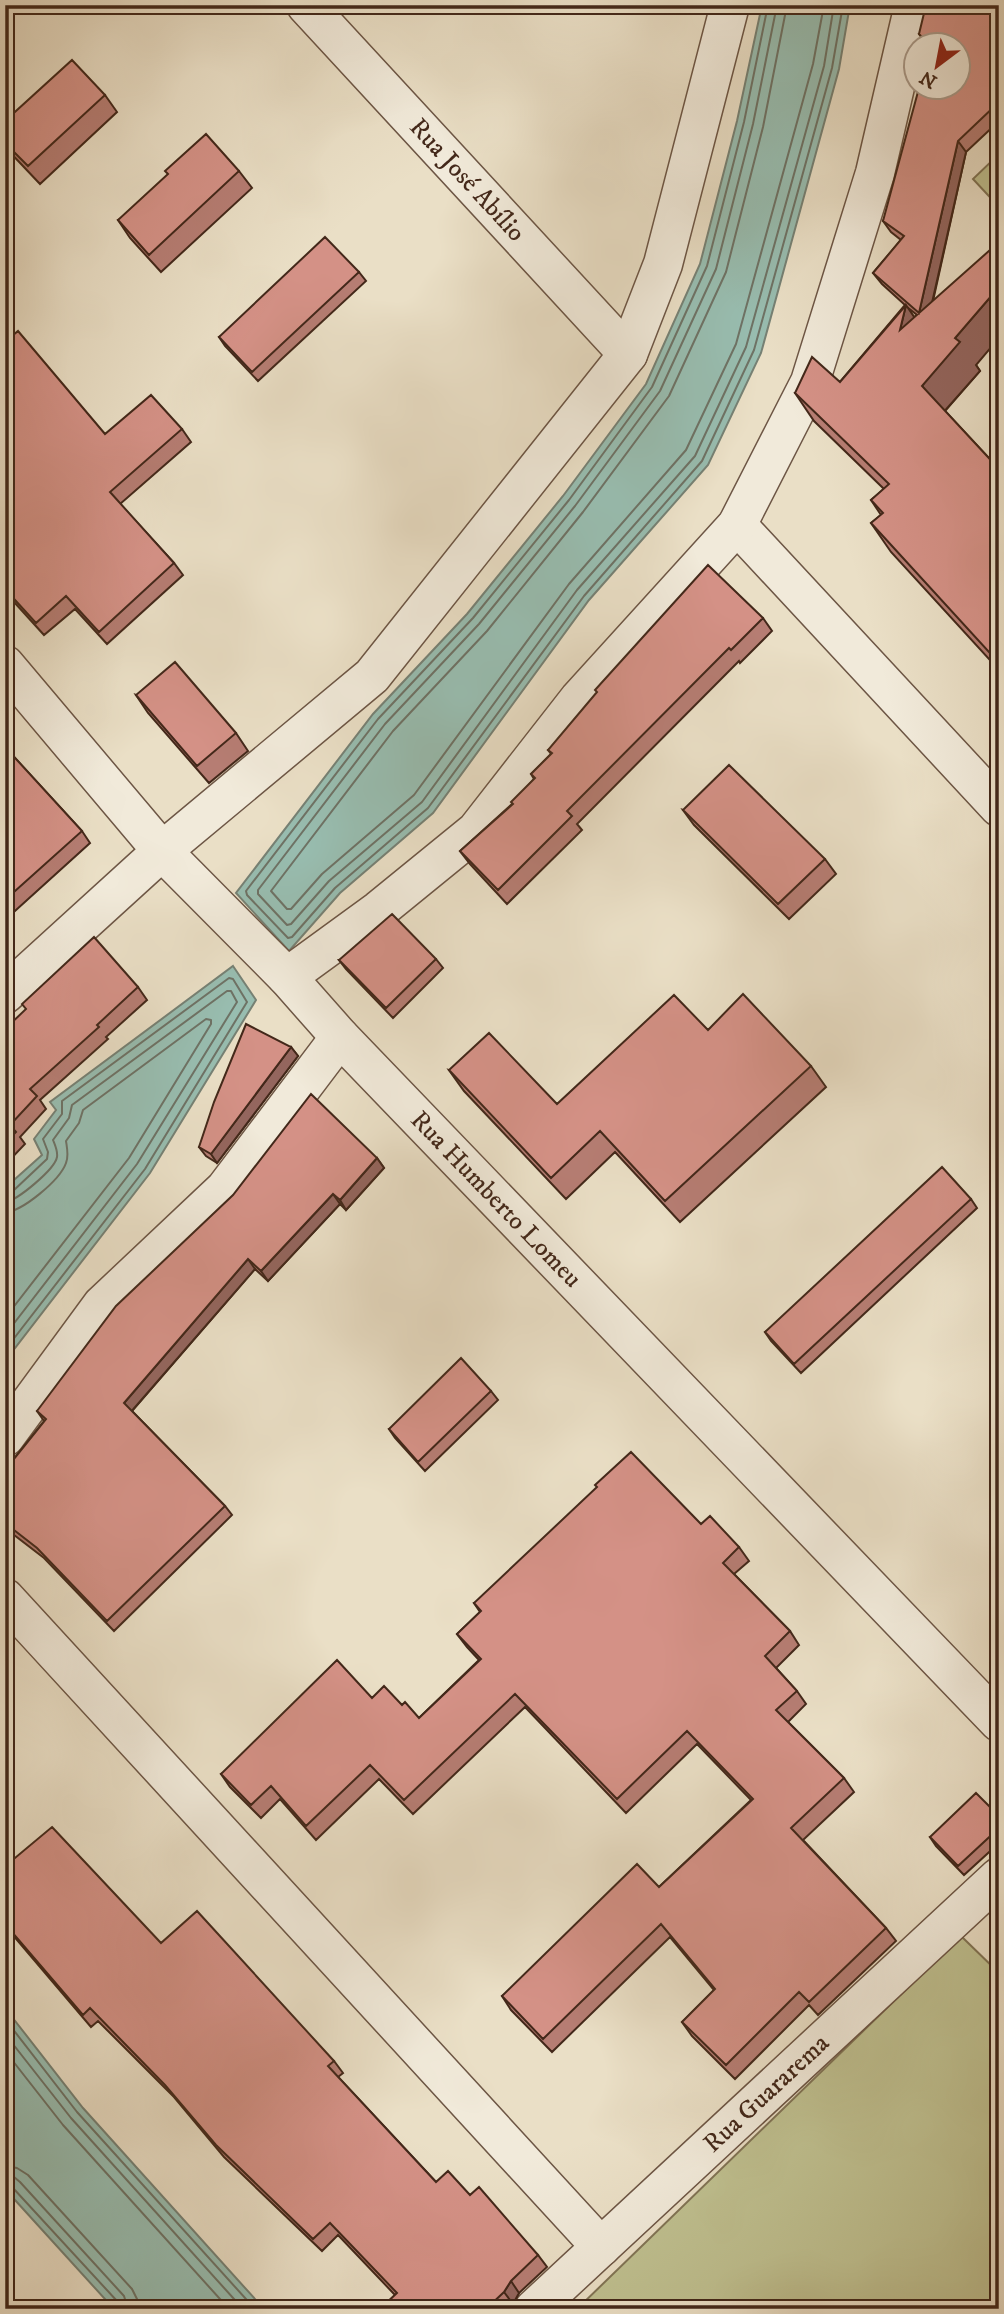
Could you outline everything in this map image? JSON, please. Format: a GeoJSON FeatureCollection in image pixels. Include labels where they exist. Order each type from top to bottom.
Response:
{"type":"FeatureCollection","features":[{"type":"Feature","properties":{"kind":"street","name":"Rua José Abílio"},"geometry":{"type":"LineString","coordinates":[[306,5],[628,354]]}},
{"type":"Feature","properties":{"kind":"street"},"geometry":{"type":"LineString","coordinates":[[5,994],[162,851],[372,676],[628,354],[663,264],[730,5]]}},
{"type":"Feature","properties":{"kind":"street"},"geometry":{"type":"LineString","coordinates":[[287,976],[379,910],[476,831],[579,699],[737,525],[810,382],[875,173],[914,5]]}},
{"type":"Feature","properties":{"kind":"street"},"geometry":{"type":"LineString","coordinates":[[737,525],[999,807]]}},
{"type":"Feature","properties":{"kind":"street","name":"Rua Humberto Lomeu"},"geometry":{"type":"LineString","coordinates":[[5,665],[162,851],[287,976],[340,1037],[999,1722]]}},
{"type":"Feature","properties":{"kind":"street"},"geometry":{"type":"LineString","coordinates":[[5,1437],[102,1305],[225,1189],[340,1037]]}},
{"type":"Feature","properties":{"kind":"street"},"geometry":{"type":"LineString","coordinates":[[5,1598],[601,2247]]}},
{"type":"Feature","properties":{"kind":"street","name":"Rua Guararema"},"geometry":{"type":"LineString","coordinates":[[534,2309],[999,1877]]}},
{"type":"Feature","properties":{"kind":"green space"},"geometry":{"type":"Polygon","coordinates":[[[999,154],[999,207],[973,179],[999,154]]]}},
{"type":"Feature","properties":{"kind":"green space"},"geometry":{"type":"Polygon","coordinates":[[[961,1936],[999,1973],[999,2309],[577,2309],[961,1936]]]}},
{"type":"Feature","properties":{"kind":"water"},"geometry":{"type":"Polygon","coordinates":[[[762,5],[850,5],[839,69],[761,353],[708,465],[589,600],[433,813],[340,893],[289,951],[236,893],[373,714],[467,614],[563,496],[646,384],[700,264],[737,121],[762,5]]]}},
{"type":"Feature","properties":{"kind":"water"},"geometry":{"type":"Polygon","coordinates":[[[233,966],[256,1000],[150,1173],[5,1361],[5,1188],[42,1155],[34,1139],[56,1110],[50,1102],[233,966]]]}},
{"type":"Feature","properties":{"kind":"water"},"geometry":{"type":"Polygon","coordinates":[[[5,2008],[83,2108],[264,2309],[114,2309],[5,2189],[5,2008]]]}},
{"type":"Feature","properties":{"kind":"building"},"geometry":{"type":"Polygon","coordinates":[[[926,5],[999,5],[999,102],[958,141],[919,313],[873,273],[904,236],[883,221],[915,102],[972,102],[972,32],[919,32],[926,5]]]}},
{"type":"Feature","properties":{"kind":"building"},"geometry":{"type":"Polygon","coordinates":[[[72,60],[105,95],[28,166],[5,143],[5,121],[72,60]]]}},
{"type":"Feature","properties":{"kind":"building"},"geometry":{"type":"Polygon","coordinates":[[[206,134],[239,171],[149,255],[118,220],[168,174],[165,171],[206,134]]]}},
{"type":"Feature","properties":{"kind":"building"},"geometry":{"type":"Polygon","coordinates":[[[325,237],[359,272],[252,372],[219,337],[325,237]]]}},
{"type":"Feature","properties":{"kind":"building"},"geometry":{"type":"Polygon","coordinates":[[[999,242],[999,287],[955,338],[960,342],[922,386],[999,469],[999,663],[871,523],[883,513],[871,500],[889,484],[795,393],[812,357],[840,382],[906,305],[900,330],[999,242]]]}},
{"type":"Feature","properties":{"kind":"building"},"geometry":{"type":"Polygon","coordinates":[[[18,331],[105,434],[151,395],[182,429],[110,492],[174,563],[99,632],[66,596],[36,623],[5,589],[5,342],[18,331]]]}},
{"type":"Feature","properties":{"kind":"building"},"geometry":{"type":"Polygon","coordinates":[[[708,565],[763,618],[731,650],[729,648],[567,811],[572,816],[498,890],[460,851],[513,804],[511,802],[535,778],[531,774],[552,753],[548,750],[597,692],[595,690],[708,565]]]}},
{"type":"Feature","properties":{"kind":"building"},"geometry":{"type":"Polygon","coordinates":[[[175,662],[236,733],[197,766],[136,695],[175,662]]]}},
{"type":"Feature","properties":{"kind":"building"},"geometry":{"type":"Polygon","coordinates":[[[5,747],[82,831],[5,900],[5,747]]]}},
{"type":"Feature","properties":{"kind":"building"},"geometry":{"type":"Polygon","coordinates":[[[729,765],[825,859],[778,904],[683,810],[729,765]]]}},
{"type":"Feature","properties":{"kind":"building"},"geometry":{"type":"Polygon","coordinates":[[[392,914],[436,959],[386,1008],[339,960],[392,914]]]}},
{"type":"Feature","properties":{"kind":"building"},"geometry":{"type":"Polygon","coordinates":[[[94,937],[138,987],[97,1025],[99,1027],[30,1089],[37,1096],[10,1125],[16,1132],[5,1143],[5,1029],[26,1009],[22,1004],[94,937]]]}},
{"type":"Feature","properties":{"kind":"building"},"geometry":{"type":"Polygon","coordinates":[[[743,994],[811,1066],[665,1201],[600,1131],[551,1178],[449,1070],[489,1033],[557,1104],[674,995],[708,1030],[743,994]]]}},
{"type":"Feature","properties":{"kind":"building"},"geometry":{"type":"Polygon","coordinates":[[[246,1024],[291,1047],[211,1154],[199,1147],[246,1024]]]}},
{"type":"Feature","properties":{"kind":"building"},"geometry":{"type":"Polygon","coordinates":[[[311,1094],[377,1158],[340,1200],[333,1194],[261,1271],[248,1259],[124,1403],[225,1506],[107,1621],[37,1548],[5,1523],[5,1470],[46,1419],[37,1411],[116,1306],[233,1195],[311,1094]]]}},
{"type":"Feature","properties":{"kind":"building"},"geometry":{"type":"Polygon","coordinates":[[[942,1167],[971,1199],[794,1364],[765,1332],[942,1167]]]}},
{"type":"Feature","properties":{"kind":"building"},"geometry":{"type":"Polygon","coordinates":[[[461,1358],[491,1391],[418,1462],[389,1429],[461,1358]]]}},
{"type":"Feature","properties":{"kind":"building"},"geometry":{"type":"Polygon","coordinates":[[[631,1452],[701,1524],[710,1516],[739,1547],[723,1563],[790,1631],[765,1656],[797,1691],[776,1710],[844,1778],[791,1828],[886,1928],[809,2002],[799,1992],[726,2065],[682,2022],[715,1989],[661,1924],[543,2039],[502,1996],[637,1864],[659,1887],[753,1799],[687,1731],[617,1799],[515,1694],[404,1800],[370,1765],[306,1826],[271,1786],[251,1805],[221,1774],[337,1660],[372,1698],[384,1686],[402,1705],[405,1702],[419,1718],[481,1659],[457,1634],[481,1611],[474,1603],[631,1452]]]}},
{"type":"Feature","properties":{"kind":"building"},"geometry":{"type":"Polygon","coordinates":[[[976,1793],[999,1816],[999,1828],[958,1866],[930,1837],[976,1793]]]}},
{"type":"Feature","properties":{"kind":"building"},"geometry":{"type":"Polygon","coordinates":[[[52,1827],[161,1943],[197,1911],[334,2061],[328,2066],[436,2182],[448,2171],[470,2195],[479,2187],[538,2255],[486,2309],[380,2309],[397,2293],[330,2223],[313,2239],[216,2145],[165,2085],[90,2008],[83,2015],[5,1924],[5,1859],[9,1863],[52,1827]]]}}]}
